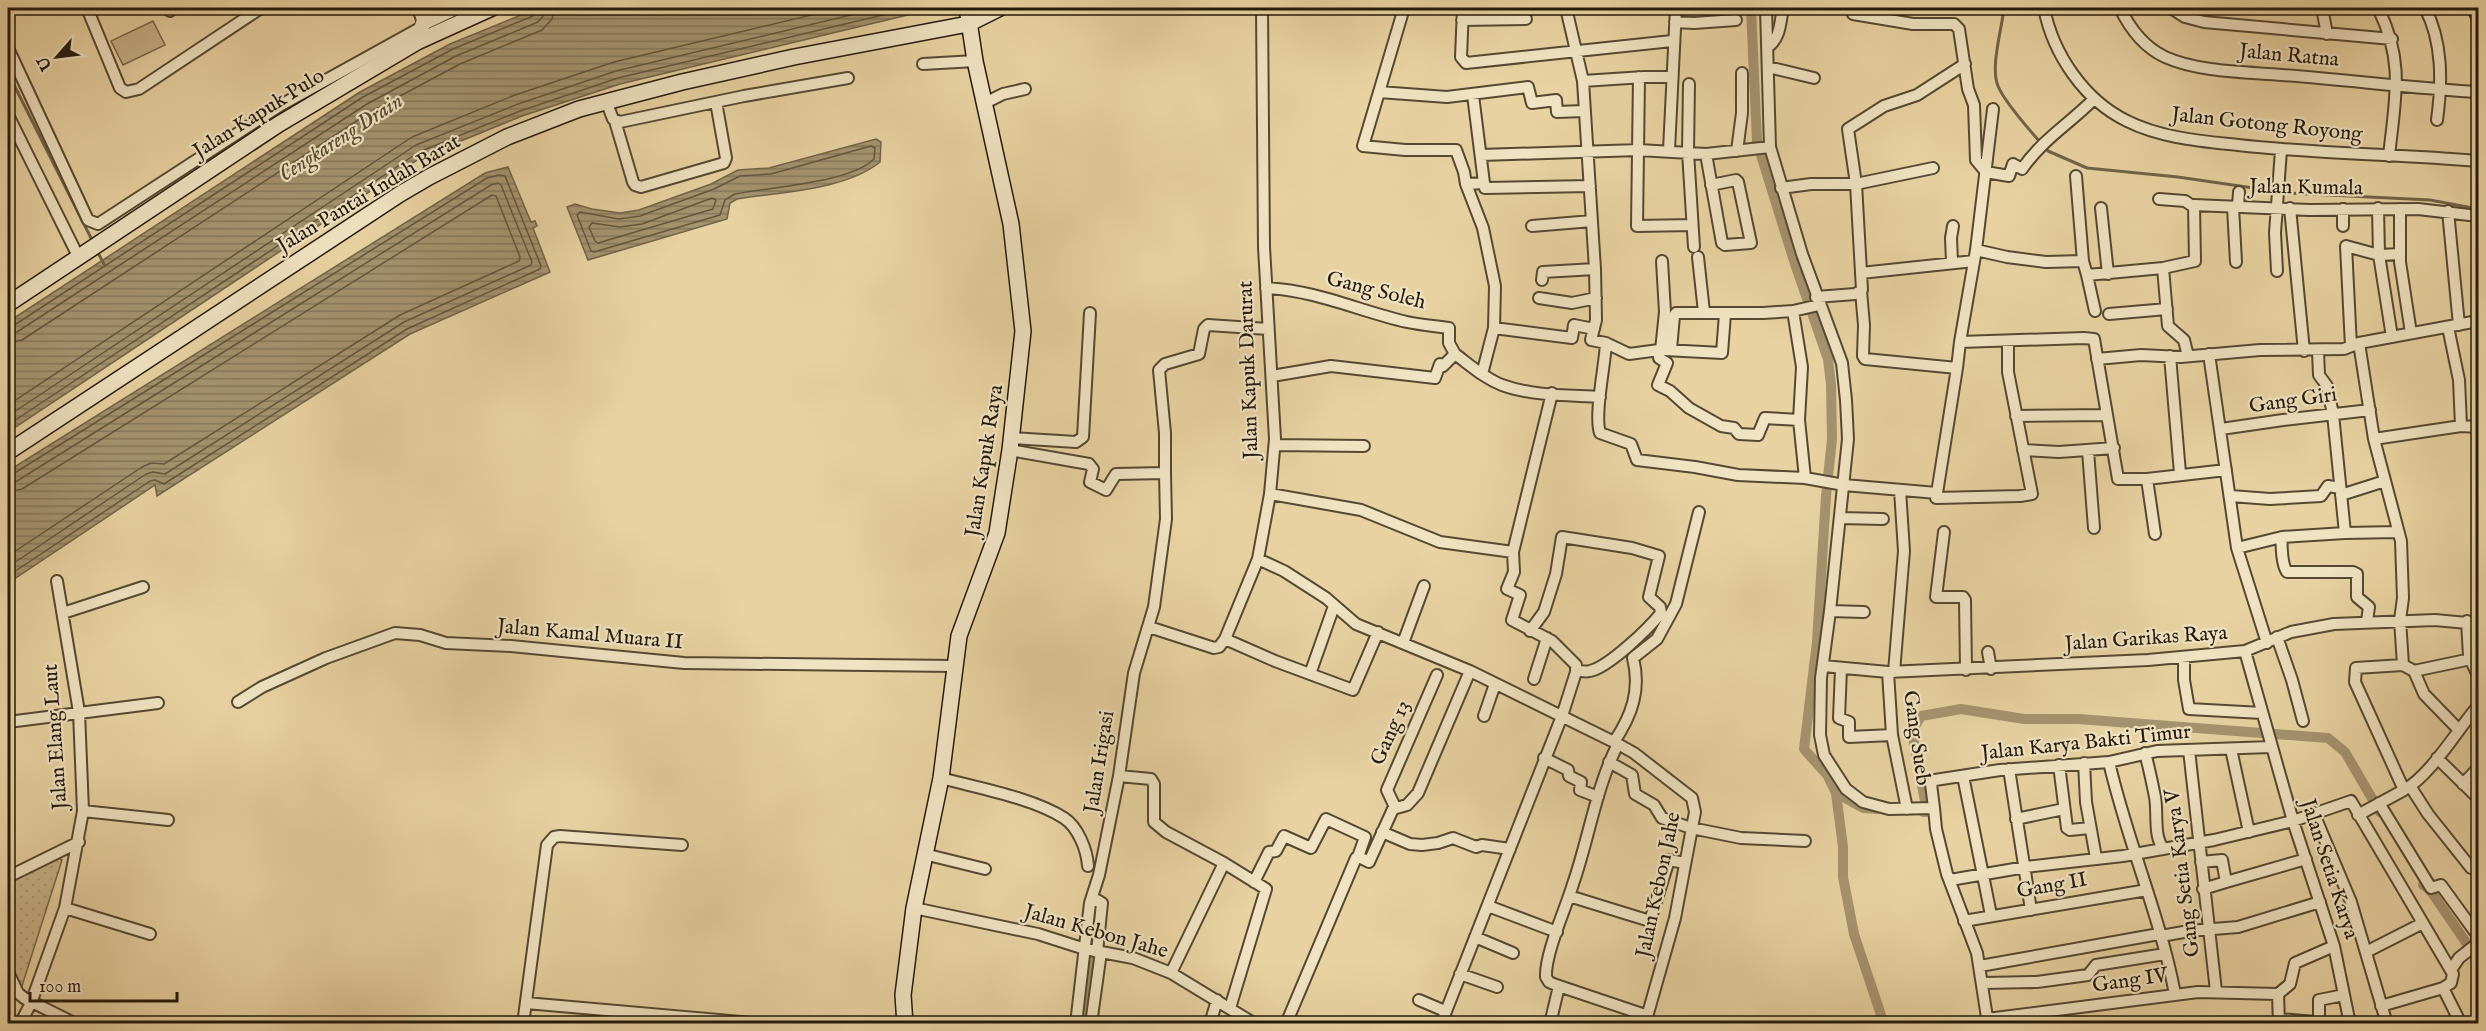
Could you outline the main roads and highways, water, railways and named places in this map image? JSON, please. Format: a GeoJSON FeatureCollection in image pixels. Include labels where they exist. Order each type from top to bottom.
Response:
{"type":"FeatureCollection","features":[{"type":"Feature","properties":{"kind":"main road","name":"Jalan Kapuk Pulo"},"geometry":{"type":"LineString","coordinates":[[8,304],[56,270],[421,31],[466,13],[492,8]]}},
{"type":"Feature","properties":{"kind":"main road","name":"Jalan Kapuk Raya"},"geometry":{"type":"LineString","coordinates":[[905,1023],[903,995],[914,908],[941,778],[954,666],[962,627],[998,533],[1011,444],[1023,331],[1011,224],[975,61],[967,8]]}},
{"type":"Feature","properties":{"kind":"main road","name":"Jalan Pantai Indah Barat"},"geometry":{"type":"LineString","coordinates":[[8,452],[345,229],[429,177],[507,138],[579,109],[806,55],[968,24],[1000,8]]}},
{"type":"Feature","properties":{"kind":"water","name":"Cengkareng Drain"},"geometry":{"type":"Polygon","coordinates":[[[538,8],[937,8],[620,84],[522,116],[422,157],[8,432],[8,322],[360,92],[450,44],[538,8]]]}},
{"type":"Feature","properties":{"kind":"water"},"geometry":{"type":"Polygon","coordinates":[[[876,139],[881,142],[880,162],[849,179],[812,188],[737,199],[730,203],[727,219],[588,260],[567,207],[575,204],[620,213],[639,210],[711,184],[738,170],[769,168],[876,139]]]}},
{"type":"Feature","properties":{"kind":"water"},"geometry":{"type":"Polygon","coordinates":[[[508,167],[531,222],[535,221],[537,226],[533,228],[550,272],[410,334],[157,496],[155,485],[8,583],[8,471],[485,173],[508,167]]]}},
{"type":"Feature","properties":{"kind":"waterway"},"geometry":{"type":"LineString","coordinates":[[1751,8],[1757,142],[1795,264],[1828,359],[1831,385],[1832,439],[1817,642],[1804,749],[1828,776],[1836,793],[1843,847],[1843,877],[1854,934],[1884,1024]]}},
{"type":"Feature","properties":{"kind":"waterway"},"geometry":{"type":"LineString","coordinates":[[2004,8],[1995,69],[1998,86],[2017,115],[2040,142]]}},
{"type":"Feature","properties":{"kind":"waterway"},"geometry":{"type":"LineString","coordinates":[[8,73],[93,242]]}},
{"type":"Feature","properties":{"kind":"waterway"},"geometry":{"type":"LineString","coordinates":[[2044,147],[2048,151],[2087,168],[2178,177],[2288,193],[2430,200],[2478,209]]}},
{"type":"Feature","properties":{"kind":"waterway"},"geometry":{"type":"LineString","coordinates":[[97,251],[104,264]]}},
{"type":"Feature","properties":{"kind":"waterway"},"geometry":{"type":"LineString","coordinates":[[1923,812],[1927,812],[1912,731],[1921,716],[1961,709],[2024,719],[2078,719],[2328,738],[2345,752],[2380,812]]}},
{"type":"Feature","properties":{"kind":"waterway"},"geometry":{"type":"LineString","coordinates":[[1836,793],[1863,808],[1877,809]]}},
{"type":"Feature","properties":{"kind":"waterway"},"geometry":{"type":"LineString","coordinates":[[2423,885],[2430,890],[2478,957]]}},
{"type":"Feature","properties":{"kind":"waterway"},"geometry":{"type":"LineString","coordinates":[[1082,1024],[1095,903]]}}]}
